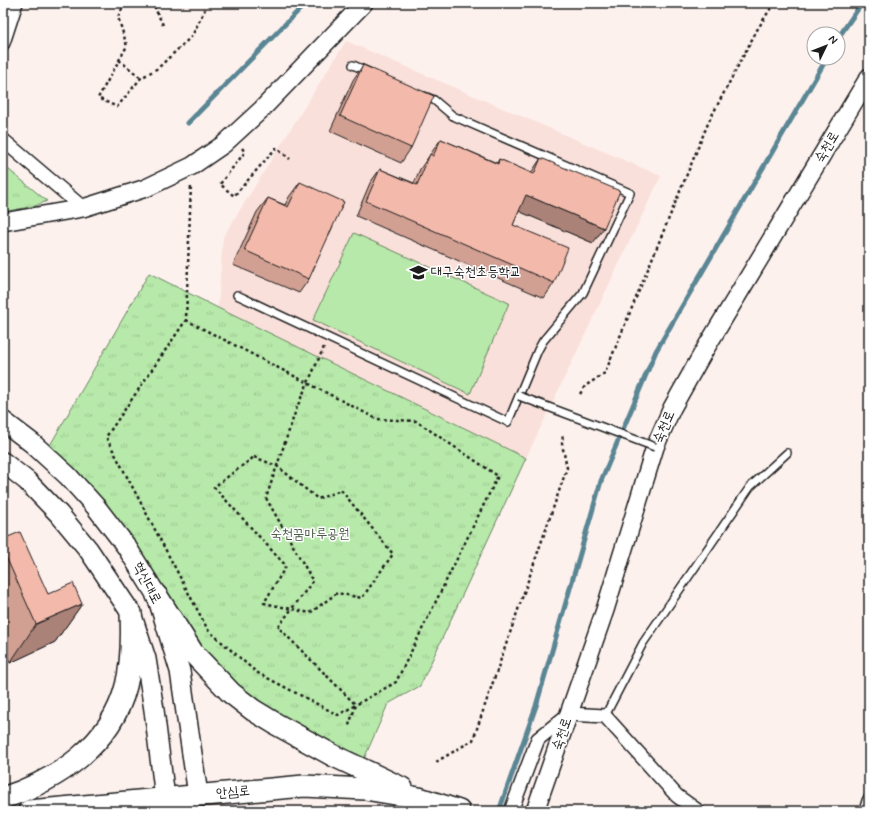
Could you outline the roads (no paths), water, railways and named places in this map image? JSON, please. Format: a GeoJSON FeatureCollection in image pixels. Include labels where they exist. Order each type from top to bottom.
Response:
{"type":"FeatureCollection","features":[{"type":"Feature","properties":{"kind":"main road","name":"혁신대로"},"geometry":{"type":"LineString","coordinates":[[3,421],[32,443],[68,476],[96,507],[126,546],[157,596],[180,671],[198,795]]}},
{"type":"Feature","properties":{"kind":"main road"},"geometry":{"type":"LineString","coordinates":[[3,462],[27,481],[64,520],[88,549],[131,613],[146,659],[165,798]]}},
{"type":"Feature","properties":{"kind":"main road"},"geometry":{"type":"LineString","coordinates":[[157,596],[193,653],[231,693],[253,710],[334,756],[435,803],[458,811]]}},
{"type":"Feature","properties":{"kind":"main road"},"geometry":{"type":"LineString","coordinates":[[3,798],[34,786],[70,765],[90,749],[101,735],[121,701],[126,684],[132,638],[131,613]]}},
{"type":"Feature","properties":{"kind":"main road","name":"안심로"},"geometry":{"type":"LineString","coordinates":[[29,811],[304,786],[365,789],[419,798],[435,803]]}},
{"type":"Feature","properties":{"kind":"street"},"geometry":{"type":"LineString","coordinates":[[3,43],[16,3]]}},
{"type":"Feature","properties":{"kind":"street"},"geometry":{"type":"LineString","coordinates":[[3,222],[84,208],[146,188],[192,166],[224,144],[262,109],[364,3]]}},
{"type":"Feature","properties":{"kind":"street","name":"숙천로"},"geometry":{"type":"LineString","coordinates":[[535,811],[605,610],[655,447],[672,408],[704,351],[869,77]]}},
{"type":"Feature","properties":{"kind":"street"},"geometry":{"type":"LineString","coordinates":[[3,140],[84,208]]}},
{"type":"Feature","properties":{"kind":"street"},"geometry":{"type":"LineString","coordinates":[[511,811],[538,739],[569,714],[605,716],[677,796],[698,811]]}},
{"type":"Feature","properties":{"kind":"street"},"geometry":{"type":"LineString","coordinates":[[866,811],[869,801]]}},
{"type":"Feature","properties":{"kind":"lane"},"geometry":{"type":"LineString","coordinates":[[353,65],[373,74]]}},
{"type":"Feature","properties":{"kind":"lane"},"geometry":{"type":"LineString","coordinates":[[237,295],[508,422],[538,350],[543,341],[583,293],[630,193],[453,116],[434,100],[414,92]]}},
{"type":"Feature","properties":{"kind":"lane"},"geometry":{"type":"LineString","coordinates":[[519,396],[655,447]]}},
{"type":"Feature","properties":{"kind":"lane"},"geometry":{"type":"LineString","coordinates":[[605,716],[643,643],[678,591],[750,487],[787,453]]}},
{"type":"Feature","properties":{"kind":"waterway"},"geometry":{"type":"LineString","coordinates":[[188,123],[306,3]]}},
{"type":"Feature","properties":{"kind":"waterway"},"geometry":{"type":"LineString","coordinates":[[846,26],[862,3]]}},
{"type":"Feature","properties":{"kind":"waterway"},"geometry":{"type":"LineString","coordinates":[[499,811],[536,706],[601,481],[656,351],[822,66]]}},
{"type":"Feature","properties":{"kind":"place","name":"대구숙천초등학교"},"geometry":{"type":"Point","coordinates":[418,272]}},
{"type":"Feature","properties":{"kind":"park label","name":"숙천꿈마루공원"},"geometry":{"type":"Point","coordinates":[310,534]}}]}
